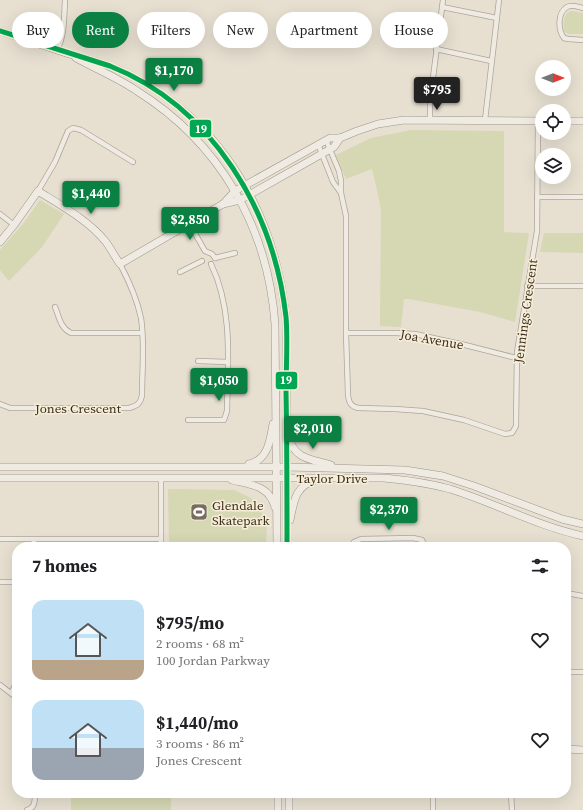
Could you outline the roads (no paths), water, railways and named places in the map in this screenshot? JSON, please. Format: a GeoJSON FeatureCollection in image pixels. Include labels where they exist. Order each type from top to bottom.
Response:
{"type":"FeatureCollection","features":[{"type":"Feature","properties":{"kind":"main road"},"geometry":{"type":"LineString","coordinates":[[0,31],[57,50],[107,64],[126,73],[161,94],[194,121],[222,150],[245,186],[261,217],[273,248],[284,295],[287,331],[287,542]]}},
{"type":"Feature","properties":{"kind":"main road"},"geometry":{"type":"LineString","coordinates":[[65,52],[115,77],[138,91],[160,106],[181,124],[196,139],[224,174],[235,191],[252,224],[268,270],[273,298],[276,336],[277,542]]}},
{"type":"Feature","properties":{"kind":"main road"},"geometry":{"type":"LineString","coordinates":[[223,204],[235,191],[318,144],[330,138],[340,138],[378,124],[404,120],[535,121]]}},
{"type":"Feature","properties":{"kind":"main road"},"geometry":{"type":"LineString","coordinates":[[571,121],[583,121]]}},
{"type":"Feature","properties":{"kind":"main road"},"geometry":{"type":"LineString","coordinates":[[120,264],[223,204],[240,200],[250,195],[322,154],[334,147],[340,138]]}},
{"type":"Feature","properties":{"kind":"main road"},"geometry":{"type":"LineString","coordinates":[[0,242],[38,191]]}},
{"type":"Feature","properties":{"kind":"main road","name":"Jones Crescent"},"geometry":{"type":"LineString","coordinates":[[38,191],[90,225],[105,242],[120,264]]}},
{"type":"Feature","properties":{"kind":"main road"},"geometry":{"type":"LineString","coordinates":[[241,466],[255,463],[264,456],[271,437],[276,404]]}},
{"type":"Feature","properties":{"kind":"main road"},"geometry":{"type":"LineString","coordinates":[[287,430],[294,449],[300,455],[340,468]]}},
{"type":"Feature","properties":{"kind":"main road","name":"Taylor Drive"},"geometry":{"type":"LineString","coordinates":[[0,467],[241,466],[405,470],[443,476],[474,486],[562,520],[583,524]]}},
{"type":"Feature","properties":{"kind":"main road"},"geometry":{"type":"LineString","coordinates":[[218,477],[258,486],[266,490],[272,498],[277,522]]}},
{"type":"Feature","properties":{"kind":"main road","name":"Taylor Drive"},"geometry":{"type":"LineString","coordinates":[[0,478],[218,477],[384,478],[405,480],[450,489],[536,522],[583,536]]}},
{"type":"Feature","properties":{"kind":"main road"},"geometry":{"type":"LineString","coordinates":[[287,536],[295,501],[300,488],[309,482],[325,478]]}},
{"type":"Feature","properties":{"kind":"main road"},"geometry":{"type":"LineString","coordinates":[[571,749],[583,750]]}},
{"type":"Feature","properties":{"kind":"main road"},"geometry":{"type":"LineString","coordinates":[[278,798],[278,810]]}},
{"type":"Feature","properties":{"kind":"main road"},"geometry":{"type":"LineString","coordinates":[[289,798],[289,810]]}},
{"type":"Feature","properties":{"kind":"street"},"geometry":{"type":"LineString","coordinates":[[57,50],[61,43],[65,0]]}},
{"type":"Feature","properties":{"kind":"street"},"geometry":{"type":"LineString","coordinates":[[430,120],[430,101],[443,0]]}},
{"type":"Feature","properties":{"kind":"street"},"geometry":{"type":"LineString","coordinates":[[485,120],[499,0]]}},
{"type":"Feature","properties":{"kind":"street"},"geometry":{"type":"LineString","coordinates":[[583,8],[572,6],[565,8],[561,16],[559,29],[564,38],[583,40]]}},
{"type":"Feature","properties":{"kind":"street"},"geometry":{"type":"LineString","coordinates":[[442,7],[497,18]]}},
{"type":"Feature","properties":{"kind":"street"},"geometry":{"type":"LineString","coordinates":[[436,49],[491,61]]}},
{"type":"Feature","properties":{"kind":"street"},"geometry":{"type":"LineString","coordinates":[[38,191],[55,162],[68,131],[74,128],[112,148],[133,162]]}},
{"type":"Feature","properties":{"kind":"street","name":"Jennings Crescent"},"geometry":{"type":"LineString","coordinates":[[326,140],[339,171],[341,192],[346,216],[346,332],[348,395],[350,403],[354,407],[359,408],[395,408],[423,411],[464,420],[505,434],[512,433],[516,426],[516,358],[536,235],[539,140]]}},
{"type":"Feature","properties":{"kind":"street","name":"Jennings Crescent"},"geometry":{"type":"LineString","coordinates":[[318,144],[333,182],[341,192]]}},
{"type":"Feature","properties":{"kind":"street"},"geometry":{"type":"LineString","coordinates":[[537,197],[583,198]]}},
{"type":"Feature","properties":{"kind":"street"},"geometry":{"type":"LineString","coordinates":[[0,214],[14,225]]}},
{"type":"Feature","properties":{"kind":"street"},"geometry":{"type":"LineString","coordinates":[[189,223],[205,252],[212,254],[215,258]]}},
{"type":"Feature","properties":{"kind":"street"},"geometry":{"type":"LineString","coordinates":[[202,261],[202,255],[205,252]]}},
{"type":"Feature","properties":{"kind":"street"},"geometry":{"type":"LineString","coordinates":[[215,258],[235,253]]}},
{"type":"Feature","properties":{"kind":"street"},"geometry":{"type":"LineString","coordinates":[[212,264],[215,258]]}},
{"type":"Feature","properties":{"kind":"street"},"geometry":{"type":"LineString","coordinates":[[202,261],[206,264],[212,264]]}},
{"type":"Feature","properties":{"kind":"street"},"geometry":{"type":"LineString","coordinates":[[180,272],[202,261]]}},
{"type":"Feature","properties":{"kind":"street","name":"Jones Crescent"},"geometry":{"type":"LineString","coordinates":[[0,404],[10,408],[130,408],[136,406],[141,400],[142,395],[142,332],[132,288],[120,264]]}},
{"type":"Feature","properties":{"kind":"street"},"geometry":{"type":"LineString","coordinates":[[188,420],[224,420],[227,411],[227,322],[222,291],[212,264]]}},
{"type":"Feature","properties":{"kind":"street"},"geometry":{"type":"LineString","coordinates":[[527,286],[583,286]]}},
{"type":"Feature","properties":{"kind":"street"},"geometry":{"type":"LineString","coordinates":[[55,307],[62,325],[71,333],[142,332]]}},
{"type":"Feature","properties":{"kind":"street","name":"Joa Avenue"},"geometry":{"type":"LineString","coordinates":[[346,332],[396,332],[415,334],[516,358]]}},
{"type":"Feature","properties":{"kind":"street"},"geometry":{"type":"LineString","coordinates":[[198,361],[228,362]]}},
{"type":"Feature","properties":{"kind":"street"},"geometry":{"type":"LineString","coordinates":[[0,539],[161,539],[161,478]]}},
{"type":"Feature","properties":{"kind":"street"},"geometry":{"type":"LineString","coordinates":[[354,542],[361,539],[413,538],[422,540],[423,542]]}},
{"type":"Feature","properties":{"kind":"street"},"geometry":{"type":"LineString","coordinates":[[0,582],[12,582]]}},
{"type":"Feature","properties":{"kind":"street"},"geometry":{"type":"LineString","coordinates":[[571,593],[583,596]]}},
{"type":"Feature","properties":{"kind":"street"},"geometry":{"type":"LineString","coordinates":[[571,672],[583,672]]}},
{"type":"Feature","properties":{"kind":"street"},"geometry":{"type":"LineString","coordinates":[[0,685],[11,693]]}},
{"type":"Feature","properties":{"kind":"street"},"geometry":{"type":"LineString","coordinates":[[27,810],[34,806],[35,798]]}},
{"type":"Feature","properties":{"kind":"street"},"geometry":{"type":"LineString","coordinates":[[433,798],[433,810]]}},
{"type":"Feature","properties":{"kind":"street"},"geometry":{"type":"LineString","coordinates":[[511,798],[512,810]]}},
{"type":"Feature","properties":{"kind":"place","name":"Glendale Skatepark"},"geometry":{"type":"Point","coordinates":[199,512]}}]}
